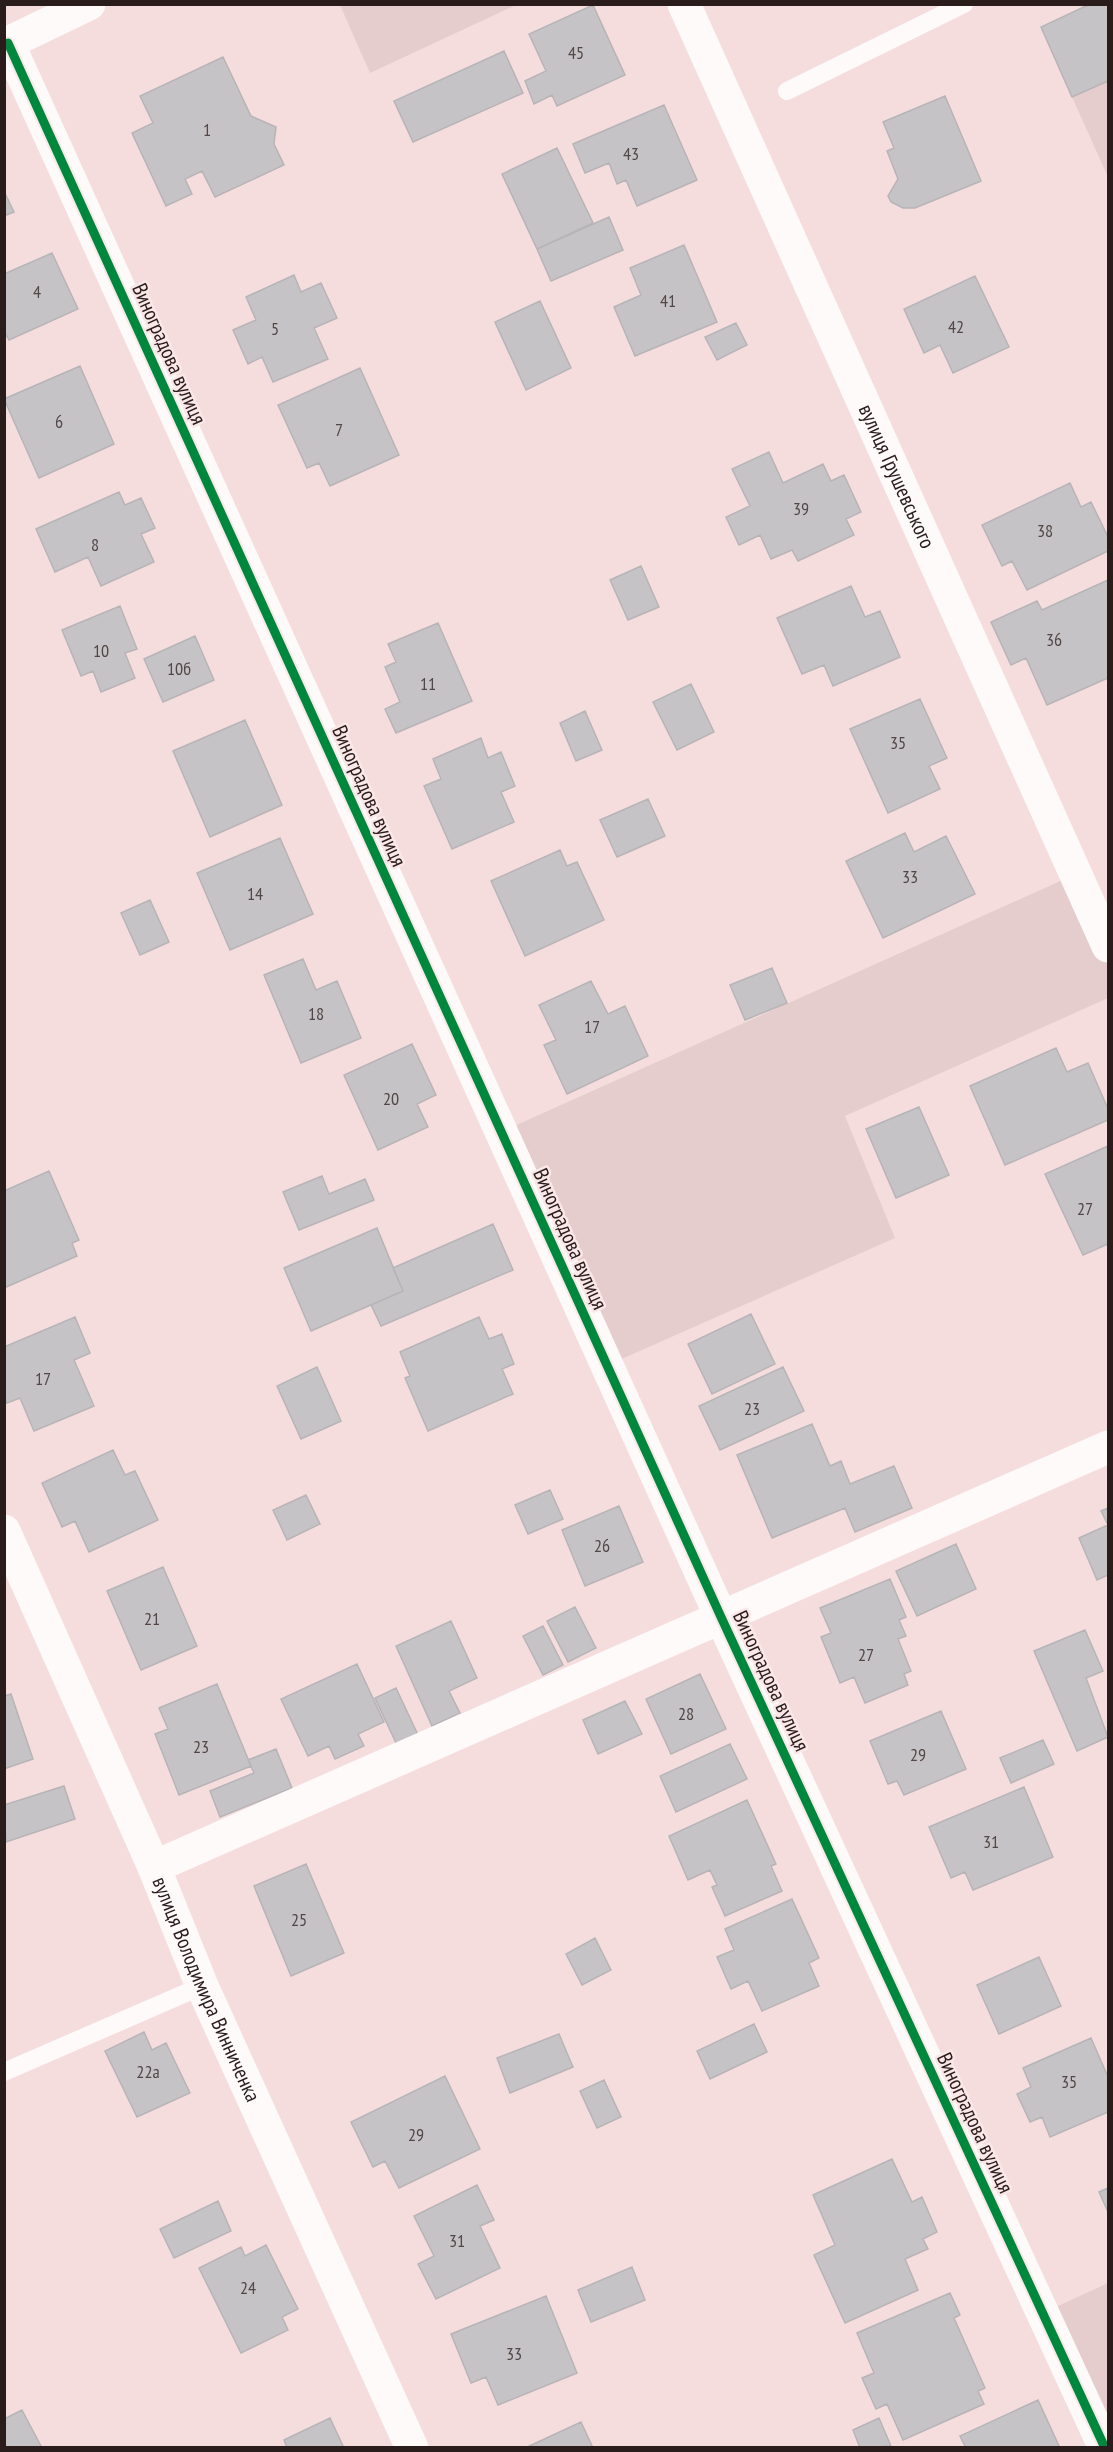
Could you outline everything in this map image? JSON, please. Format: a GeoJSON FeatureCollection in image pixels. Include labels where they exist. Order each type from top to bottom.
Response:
{"type":"FeatureCollection","features":[{"type":"Feature","properties":{"kind":"street"},"geometry":{"type":"LineString","coordinates":[[6,44],[89,4]]}},
{"type":"Feature","properties":{"kind":"street","name":"вулиця Грушевського"},"geometry":{"type":"LineString","coordinates":[[684,4],[1108,946]]}},
{"type":"Feature","properties":{"kind":"street","name":"Виноградова вулиця"},"geometry":{"type":"LineString","coordinates":[[6,44],[721,1617],[1105,2448]]}},
{"type":"Feature","properties":{"kind":"street"},"geometry":{"type":"LineString","coordinates":[[154,1867],[1108,1447]]}},
{"type":"Feature","properties":{"kind":"street","name":"вулиця Володимира Винниченка"},"geometry":{"type":"LineString","coordinates":[[4,1531],[154,1867],[202,1986],[412,2448]]}},
{"type":"Feature","properties":{"kind":"lane"},"geometry":{"type":"LineString","coordinates":[[788,91],[964,4]]}},
{"type":"Feature","properties":{"kind":"lane"},"geometry":{"type":"LineString","coordinates":[[4,2072],[202,1986]]}},
{"type":"Feature","properties":{"kind":"shaded area"},"geometry":{"type":"Polygon","coordinates":[[[340,5],[516,5],[370,73],[340,5]]]}},
{"type":"Feature","properties":{"kind":"shaded area"},"geometry":{"type":"Polygon","coordinates":[[[1108,81],[1108,177],[1072,97],[1108,81]]]}},
{"type":"Feature","properties":{"kind":"shaded area"},"geometry":{"type":"Polygon","coordinates":[[[1076,874],[1108,946],[1108,998],[845,1116],[895,1238],[608,1365],[501,1132],[1076,874]]]}},
{"type":"Feature","properties":{"kind":"shaded area"},"geometry":{"type":"Polygon","coordinates":[[[1108,2283],[1108,2447],[1043,2313],[1108,2283]]]}},
{"type":"Feature","properties":{"kind":"building"},"geometry":{"type":"Polygon","coordinates":[[[1090,4],[1108,4],[1108,81],[1072,97],[1041,27],[1090,4]]]}},
{"type":"Feature","properties":{"kind":"building"},"geometry":{"type":"Polygon","coordinates":[[[593,5],[625,75],[557,106],[552,95],[534,104],[525,81],[546,71],[529,34],[593,5]]]}},
{"type":"Feature","properties":{"kind":"building"},"geometry":{"type":"Polygon","coordinates":[[[504,51],[523,93],[413,142],[394,101],[504,51]]]}},
{"type":"Feature","properties":{"kind":"building"},"geometry":{"type":"Polygon","coordinates":[[[223,57],[251,116],[276,127],[274,144],[284,165],[215,197],[202,171],[185,179],[192,194],[166,206],[132,133],[153,123],[140,96],[223,57]]]}},
{"type":"Feature","properties":{"kind":"building"},"geometry":{"type":"Polygon","coordinates":[[[945,96],[981,181],[915,208],[903,208],[891,202],[888,196],[898,179],[887,151],[894,148],[883,122],[945,96]]]}},
{"type":"Feature","properties":{"kind":"building"},"geometry":{"type":"Polygon","coordinates":[[[664,105],[697,180],[637,206],[626,180],[617,184],[609,163],[585,173],[573,144],[664,105]]]}},
{"type":"Feature","properties":{"kind":"building"},"geometry":{"type":"Polygon","coordinates":[[[557,148],[593,223],[537,249],[502,174],[557,148]]]}},
{"type":"Feature","properties":{"kind":"building"},"geometry":{"type":"Polygon","coordinates":[[[4,191],[14,212],[4,216],[4,191]]]}},
{"type":"Feature","properties":{"kind":"building"},"geometry":{"type":"Polygon","coordinates":[[[609,217],[623,250],[551,281],[537,249],[609,217]]]}},
{"type":"Feature","properties":{"kind":"building"},"geometry":{"type":"Polygon","coordinates":[[[684,245],[717,322],[635,356],[614,307],[641,295],[630,268],[684,245]]]}},
{"type":"Feature","properties":{"kind":"building"},"geometry":{"type":"Polygon","coordinates":[[[52,253],[78,309],[9,340],[4,331],[4,274],[52,253]]]}},
{"type":"Feature","properties":{"kind":"building"},"geometry":{"type":"Polygon","coordinates":[[[294,275],[301,292],[321,283],[337,318],[314,328],[328,359],[273,382],[262,357],[248,364],[233,330],[256,320],[246,297],[294,275]]]}},
{"type":"Feature","properties":{"kind":"building"},"geometry":{"type":"Polygon","coordinates":[[[975,276],[1009,347],[953,373],[940,345],[924,353],[904,309],[975,276]]]}},
{"type":"Feature","properties":{"kind":"building"},"geometry":{"type":"Polygon","coordinates":[[[540,301],[571,368],[526,390],[495,322],[540,301]]]}},
{"type":"Feature","properties":{"kind":"building"},"geometry":{"type":"Polygon","coordinates":[[[736,323],[747,345],[717,360],[705,337],[736,323]]]}},
{"type":"Feature","properties":{"kind":"building"},"geometry":{"type":"Polygon","coordinates":[[[80,366],[114,444],[39,478],[4,399],[80,366]]]}},
{"type":"Feature","properties":{"kind":"building"},"geometry":{"type":"Polygon","coordinates":[[[360,368],[399,455],[330,486],[319,463],[307,468],[278,405],[360,368]]]}},
{"type":"Feature","properties":{"kind":"building"},"geometry":{"type":"Polygon","coordinates":[[[769,452],[783,483],[823,464],[831,481],[844,475],[861,512],[846,519],[854,535],[798,561],[792,550],[771,559],[760,535],[739,545],[726,517],[750,506],[732,469],[769,452]]]}},
{"type":"Feature","properties":{"kind":"building"},"geometry":{"type":"Polygon","coordinates":[[[1070,483],[1081,507],[1091,502],[1108,537],[1108,551],[1027,590],[1012,561],[1002,566],[982,525],[1070,483]]]}},
{"type":"Feature","properties":{"kind":"building"},"geometry":{"type":"Polygon","coordinates":[[[119,492],[125,505],[141,498],[155,528],[141,534],[154,562],[101,586],[88,557],[55,572],[36,529],[119,492]]]}},
{"type":"Feature","properties":{"kind":"building"},"geometry":{"type":"Polygon","coordinates":[[[641,566],[659,607],[628,620],[610,580],[641,566]]]}},
{"type":"Feature","properties":{"kind":"building"},"geometry":{"type":"Polygon","coordinates":[[[1108,580],[1108,678],[1047,705],[1026,658],[1011,665],[991,622],[1037,601],[1042,610],[1108,580]]]}},
{"type":"Feature","properties":{"kind":"building"},"geometry":{"type":"Polygon","coordinates":[[[851,586],[865,617],[880,611],[900,657],[833,686],[824,665],[802,674],[777,618],[851,586]]]}},
{"type":"Feature","properties":{"kind":"building"},"geometry":{"type":"Polygon","coordinates":[[[120,606],[137,649],[125,653],[135,678],[101,692],[93,671],[81,676],[62,630],[120,606]]]}},
{"type":"Feature","properties":{"kind":"building"},"geometry":{"type":"Polygon","coordinates":[[[438,623],[472,701],[396,733],[385,709],[400,702],[385,667],[396,662],[388,644],[438,623]]]}},
{"type":"Feature","properties":{"kind":"building"},"geometry":{"type":"Polygon","coordinates":[[[195,636],[214,680],[163,702],[144,659],[195,636]]]}},
{"type":"Feature","properties":{"kind":"building"},"geometry":{"type":"Polygon","coordinates":[[[691,684],[714,732],[677,750],[653,702],[691,684]]]}},
{"type":"Feature","properties":{"kind":"building"},"geometry":{"type":"Polygon","coordinates":[[[920,699],[947,758],[929,766],[940,789],[888,813],[850,729],[920,699]]]}},
{"type":"Feature","properties":{"kind":"building"},"geometry":{"type":"Polygon","coordinates":[[[585,711],[602,750],[576,761],[560,723],[585,711]]]}},
{"type":"Feature","properties":{"kind":"building"},"geometry":{"type":"Polygon","coordinates":[[[245,720],[282,805],[210,837],[173,751],[245,720]]]}},
{"type":"Feature","properties":{"kind":"building"},"geometry":{"type":"Polygon","coordinates":[[[481,738],[488,758],[501,752],[515,786],[501,792],[514,822],[452,849],[424,786],[441,779],[433,759],[481,738]]]}},
{"type":"Feature","properties":{"kind":"building"},"geometry":{"type":"Polygon","coordinates":[[[648,799],[665,836],[617,857],[600,820],[648,799]]]}},
{"type":"Feature","properties":{"kind":"building"},"geometry":{"type":"Polygon","coordinates":[[[905,833],[914,852],[946,836],[975,894],[883,938],[846,861],[905,833]]]}},
{"type":"Feature","properties":{"kind":"building"},"geometry":{"type":"Polygon","coordinates":[[[280,838],[313,914],[230,950],[197,873],[280,838]]]}},
{"type":"Feature","properties":{"kind":"building"},"geometry":{"type":"Polygon","coordinates":[[[560,850],[567,866],[577,862],[604,920],[525,956],[491,881],[560,850]]]}},
{"type":"Feature","properties":{"kind":"building"},"geometry":{"type":"Polygon","coordinates":[[[150,900],[169,942],[140,955],[121,913],[150,900]]]}},
{"type":"Feature","properties":{"kind":"building"},"geometry":{"type":"Polygon","coordinates":[[[303,959],[316,990],[337,981],[361,1038],[301,1063],[264,975],[303,959]]]}},
{"type":"Feature","properties":{"kind":"building"},"geometry":{"type":"Polygon","coordinates":[[[772,968],[787,1003],[745,1020],[730,985],[772,968]]]}},
{"type":"Feature","properties":{"kind":"building"},"geometry":{"type":"Polygon","coordinates":[[[591,981],[608,1014],[625,1006],[648,1056],[567,1094],[544,1045],[556,1040],[539,1005],[591,981]]]}},
{"type":"Feature","properties":{"kind":"building"},"geometry":{"type":"Polygon","coordinates":[[[412,1044],[436,1095],[417,1104],[428,1127],[378,1150],[344,1075],[412,1044]]]}},
{"type":"Feature","properties":{"kind":"building"},"geometry":{"type":"Polygon","coordinates":[[[1056,1048],[1067,1072],[1088,1063],[1108,1109],[1108,1120],[1005,1165],[970,1086],[1056,1048]]]}},
{"type":"Feature","properties":{"kind":"building"},"geometry":{"type":"Polygon","coordinates":[[[919,1107],[949,1175],[896,1198],[866,1129],[919,1107]]]}},
{"type":"Feature","properties":{"kind":"building"},"geometry":{"type":"Polygon","coordinates":[[[1108,1146],[1108,1244],[1083,1255],[1045,1174],[1108,1146]]]}},
{"type":"Feature","properties":{"kind":"building"},"geometry":{"type":"Polygon","coordinates":[[[49,1171],[79,1240],[72,1243],[77,1256],[4,1288],[4,1191],[49,1171]]]}},
{"type":"Feature","properties":{"kind":"building"},"geometry":{"type":"Polygon","coordinates":[[[322,1176],[329,1194],[365,1179],[374,1200],[299,1230],[283,1192],[322,1176]]]}},
{"type":"Feature","properties":{"kind":"building"},"geometry":{"type":"Polygon","coordinates":[[[493,1224],[513,1270],[381,1326],[371,1305],[403,1291],[393,1268],[493,1224]]]}},
{"type":"Feature","properties":{"kind":"building"},"geometry":{"type":"Polygon","coordinates":[[[377,1228],[403,1291],[311,1331],[284,1268],[377,1228]]]}},
{"type":"Feature","properties":{"kind":"building"},"geometry":{"type":"Polygon","coordinates":[[[751,1314],[775,1364],[712,1394],[688,1344],[751,1314]]]}},
{"type":"Feature","properties":{"kind":"building"},"geometry":{"type":"Polygon","coordinates":[[[75,1317],[90,1353],[74,1360],[94,1406],[34,1431],[20,1398],[7,1403],[4,1397],[4,1347],[75,1317]]]}},
{"type":"Feature","properties":{"kind":"building"},"geometry":{"type":"Polygon","coordinates":[[[479,1317],[489,1339],[502,1334],[514,1364],[502,1369],[513,1394],[428,1431],[405,1378],[410,1376],[400,1352],[479,1317]]]}},
{"type":"Feature","properties":{"kind":"building"},"geometry":{"type":"Polygon","coordinates":[[[317,1367],[341,1421],[301,1439],[277,1386],[317,1367]]]}},
{"type":"Feature","properties":{"kind":"building"},"geometry":{"type":"Polygon","coordinates":[[[783,1367],[804,1411],[720,1450],[699,1406],[783,1367]]]}},
{"type":"Feature","properties":{"kind":"building"},"geometry":{"type":"Polygon","coordinates":[[[812,1424],[830,1466],[841,1461],[850,1484],[894,1466],[912,1508],[855,1532],[845,1508],[772,1538],[737,1455],[812,1424]]]}},
{"type":"Feature","properties":{"kind":"building"},"geometry":{"type":"Polygon","coordinates":[[[113,1450],[125,1475],[135,1471],[158,1520],[89,1552],[75,1521],[62,1527],[42,1483],[113,1450]]]}},
{"type":"Feature","properties":{"kind":"building"},"geometry":{"type":"Polygon","coordinates":[[[550,1490],[563,1519],[528,1534],[515,1505],[550,1490]]]}},
{"type":"Feature","properties":{"kind":"building"},"geometry":{"type":"Polygon","coordinates":[[[306,1495],[320,1524],[287,1540],[273,1510],[306,1495]]]}},
{"type":"Feature","properties":{"kind":"building"},"geometry":{"type":"Polygon","coordinates":[[[619,1506],[643,1562],[585,1586],[562,1530],[619,1506]]]}},
{"type":"Feature","properties":{"kind":"building"},"geometry":{"type":"Polygon","coordinates":[[[1108,1508],[1108,1525],[1101,1511],[1108,1508]]]}},
{"type":"Feature","properties":{"kind":"building"},"geometry":{"type":"Polygon","coordinates":[[[1108,1525],[1108,1575],[1097,1580],[1079,1538],[1108,1525]]]}},
{"type":"Feature","properties":{"kind":"building"},"geometry":{"type":"Polygon","coordinates":[[[956,1544],[976,1589],[917,1616],[896,1571],[956,1544]]]}},
{"type":"Feature","properties":{"kind":"building"},"geometry":{"type":"Polygon","coordinates":[[[163,1567],[197,1646],[141,1670],[107,1591],[163,1567]]]}},
{"type":"Feature","properties":{"kind":"building"},"geometry":{"type":"Polygon","coordinates":[[[890,1579],[906,1617],[899,1620],[906,1636],[898,1639],[911,1671],[904,1674],[908,1685],[865,1703],[854,1677],[840,1683],[821,1637],[831,1633],[820,1608],[890,1579]]]}},
{"type":"Feature","properties":{"kind":"building"},"geometry":{"type":"Polygon","coordinates":[[[575,1607],[596,1648],[568,1662],[547,1621],[575,1607]]]}},
{"type":"Feature","properties":{"kind":"building"},"geometry":{"type":"Polygon","coordinates":[[[451,1621],[477,1678],[449,1691],[460,1713],[432,1726],[396,1646],[451,1621]]]}},
{"type":"Feature","properties":{"kind":"building"},"geometry":{"type":"Polygon","coordinates":[[[543,1626],[563,1665],[543,1675],[523,1636],[543,1626]]]}},
{"type":"Feature","properties":{"kind":"building"},"geometry":{"type":"Polygon","coordinates":[[[1085,1630],[1103,1671],[1086,1678],[1108,1737],[1077,1751],[1034,1651],[1085,1630]]]}},
{"type":"Feature","properties":{"kind":"building"},"geometry":{"type":"Polygon","coordinates":[[[357,1664],[384,1722],[358,1734],[364,1746],[335,1759],[329,1746],[308,1756],[281,1699],[357,1664]]]}},
{"type":"Feature","properties":{"kind":"building"},"geometry":{"type":"Polygon","coordinates":[[[700,1674],[726,1729],[671,1754],[646,1699],[700,1674]]]}},
{"type":"Feature","properties":{"kind":"building"},"geometry":{"type":"Polygon","coordinates":[[[217,1684],[251,1766],[179,1795],[155,1734],[168,1729],[159,1708],[217,1684]]]}},
{"type":"Feature","properties":{"kind":"building"},"geometry":{"type":"Polygon","coordinates":[[[396,1688],[418,1735],[397,1745],[375,1698],[396,1688]]]}},
{"type":"Feature","properties":{"kind":"building"},"geometry":{"type":"Polygon","coordinates":[[[11,1694],[33,1759],[4,1769],[4,1696],[11,1694]]]}},
{"type":"Feature","properties":{"kind":"building"},"geometry":{"type":"Polygon","coordinates":[[[625,1701],[642,1734],[598,1754],[583,1720],[625,1701]]]}},
{"type":"Feature","properties":{"kind":"building"},"geometry":{"type":"Polygon","coordinates":[[[941,1711],[966,1769],[904,1795],[897,1781],[888,1784],[870,1741],[941,1711]]]}},
{"type":"Feature","properties":{"kind":"building"},"geometry":{"type":"Polygon","coordinates":[[[1043,1740],[1054,1764],[1011,1783],[1000,1758],[1043,1740]]]}},
{"type":"Feature","properties":{"kind":"building"},"geometry":{"type":"Polygon","coordinates":[[[730,1744],[747,1779],[676,1812],[660,1776],[730,1744]]]}},
{"type":"Feature","properties":{"kind":"building"},"geometry":{"type":"Polygon","coordinates":[[[276,1749],[292,1788],[220,1817],[210,1791],[254,1773],[248,1760],[276,1749]]]}},
{"type":"Feature","properties":{"kind":"building"},"geometry":{"type":"Polygon","coordinates":[[[64,1786],[75,1819],[6,1842],[4,1805],[64,1786]]]}},
{"type":"Feature","properties":{"kind":"building"},"geometry":{"type":"Polygon","coordinates":[[[1024,1787],[1053,1857],[973,1890],[965,1872],[951,1878],[929,1827],[1024,1787]]]}},
{"type":"Feature","properties":{"kind":"building"},"geometry":{"type":"Polygon","coordinates":[[[747,1800],[776,1864],[771,1866],[782,1891],[725,1916],[712,1887],[717,1885],[710,1870],[688,1880],[669,1836],[747,1800]]]}},
{"type":"Feature","properties":{"kind":"building"},"geometry":{"type":"Polygon","coordinates":[[[306,1864],[344,1953],[291,1976],[254,1886],[306,1864]]]}},
{"type":"Feature","properties":{"kind":"building"},"geometry":{"type":"Polygon","coordinates":[[[792,1899],[819,1958],[809,1963],[819,1986],[762,2011],[748,1981],[731,1989],[717,1957],[734,1950],[725,1929],[792,1899]]]}},
{"type":"Feature","properties":{"kind":"building"},"geometry":{"type":"Polygon","coordinates":[[[595,1938],[611,1970],[582,1985],[566,1954],[595,1938]]]}},
{"type":"Feature","properties":{"kind":"building"},"geometry":{"type":"Polygon","coordinates":[[[1039,1957],[1061,2006],[999,2034],[977,1985],[1039,1957]]]}},
{"type":"Feature","properties":{"kind":"building"},"geometry":{"type":"Polygon","coordinates":[[[754,2024],[767,2052],[710,2079],[697,2051],[754,2024]]]}},
{"type":"Feature","properties":{"kind":"building"},"geometry":{"type":"Polygon","coordinates":[[[144,2032],[152,2050],[166,2043],[190,2093],[137,2117],[105,2051],[144,2032]]]}},
{"type":"Feature","properties":{"kind":"building"},"geometry":{"type":"Polygon","coordinates":[[[559,2034],[573,2067],[510,2093],[497,2058],[559,2034]]]}},
{"type":"Feature","properties":{"kind":"building"},"geometry":{"type":"Polygon","coordinates":[[[1091,2038],[1108,2077],[1108,2112],[1050,2137],[1042,2117],[1030,2122],[1017,2094],[1031,2087],[1023,2068],[1091,2038]]]}},
{"type":"Feature","properties":{"kind":"building"},"geometry":{"type":"Polygon","coordinates":[[[445,2076],[480,2149],[399,2188],[385,2161],[373,2167],[351,2122],[445,2076]]]}},
{"type":"Feature","properties":{"kind":"building"},"geometry":{"type":"Polygon","coordinates":[[[604,2080],[621,2117],[597,2128],[580,2091],[604,2080]]]}},
{"type":"Feature","properties":{"kind":"building"},"geometry":{"type":"Polygon","coordinates":[[[892,2159],[912,2202],[922,2197],[937,2232],[923,2239],[928,2249],[905,2259],[918,2290],[845,2323],[814,2255],[835,2245],[813,2195],[892,2159]]]}},
{"type":"Feature","properties":{"kind":"building"},"geometry":{"type":"Polygon","coordinates":[[[477,2185],[494,2220],[480,2226],[500,2268],[436,2299],[418,2264],[434,2256],[414,2216],[477,2185]]]}},
{"type":"Feature","properties":{"kind":"building"},"geometry":{"type":"Polygon","coordinates":[[[1108,2188],[1108,2212],[1099,2192],[1108,2188]]]}},
{"type":"Feature","properties":{"kind":"building"},"geometry":{"type":"Polygon","coordinates":[[[218,2201],[231,2231],[174,2258],[160,2229],[218,2201]]]}},
{"type":"Feature","properties":{"kind":"building"},"geometry":{"type":"Polygon","coordinates":[[[266,2245],[298,2309],[282,2317],[288,2330],[241,2353],[199,2268],[241,2247],[245,2256],[266,2245]]]}},
{"type":"Feature","properties":{"kind":"building"},"geometry":{"type":"Polygon","coordinates":[[[632,2267],[645,2300],[591,2322],[578,2290],[632,2267]]]}},
{"type":"Feature","properties":{"kind":"building"},"geometry":{"type":"Polygon","coordinates":[[[950,2293],[960,2315],[954,2318],[985,2388],[978,2391],[984,2404],[903,2440],[887,2404],[876,2409],[862,2378],[874,2373],[857,2333],[950,2293]]]}},
{"type":"Feature","properties":{"kind":"building"},"geometry":{"type":"Polygon","coordinates":[[[546,2296],[577,2373],[498,2405],[486,2377],[471,2383],[451,2334],[546,2296]]]}},
{"type":"Feature","properties":{"kind":"building"},"geometry":{"type":"Polygon","coordinates":[[[1038,2400],[1060,2448],[966,2448],[960,2436],[1038,2400]]]}},
{"type":"Feature","properties":{"kind":"building"},"geometry":{"type":"Polygon","coordinates":[[[22,2410],[42,2448],[4,2448],[4,2419],[22,2410]]]}},
{"type":"Feature","properties":{"kind":"building"},"geometry":{"type":"Polygon","coordinates":[[[330,2418],[344,2448],[287,2448],[284,2440],[330,2418]]]}},
{"type":"Feature","properties":{"kind":"building"},"geometry":{"type":"Polygon","coordinates":[[[879,2418],[891,2446],[860,2448],[853,2430],[879,2418]]]}},
{"type":"Feature","properties":{"kind":"building"},"geometry":{"type":"Polygon","coordinates":[[[581,2422],[593,2448],[525,2448],[581,2422]]]}},
{"type":"Feature","properties":{"kind":"cycle path"},"geometry":{"type":"LineString","coordinates":[[8,43],[721,1617],[1105,2448]]}}]}
